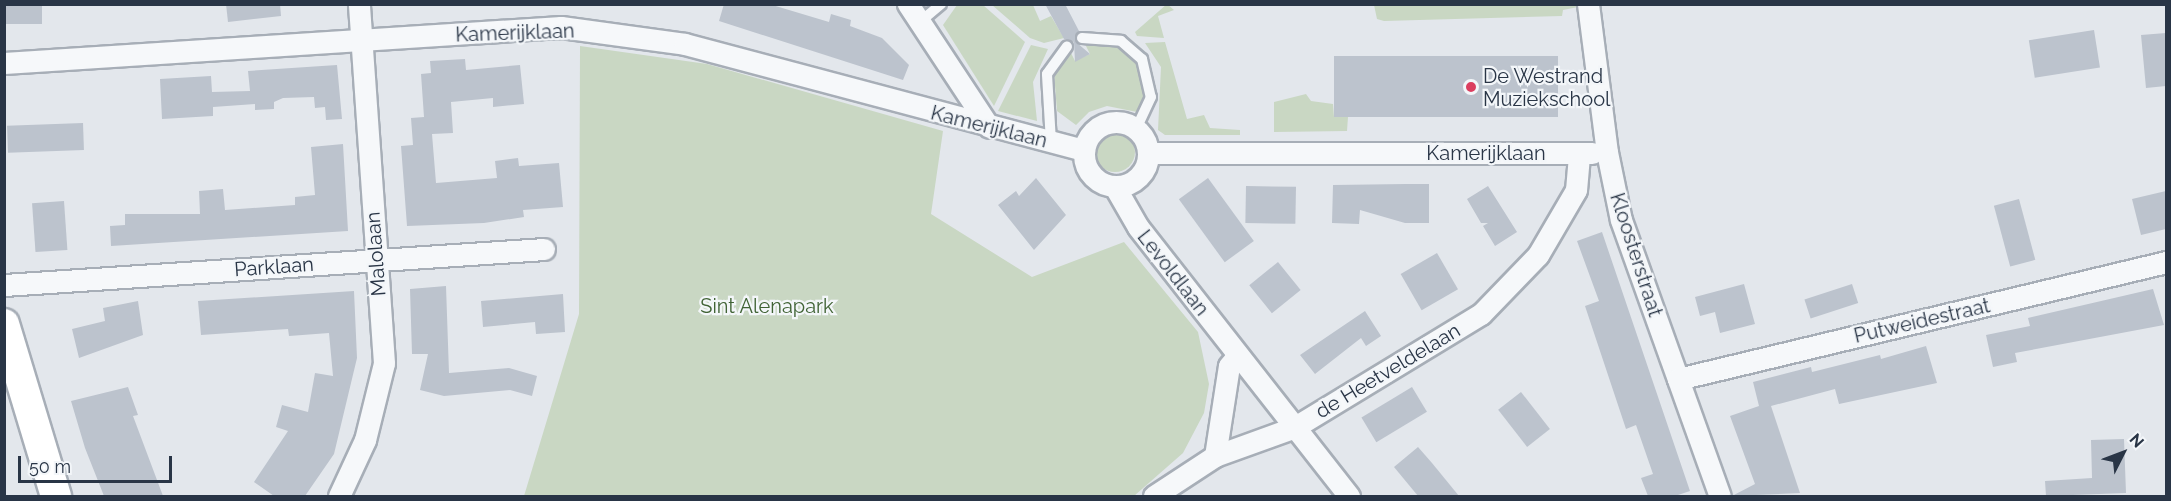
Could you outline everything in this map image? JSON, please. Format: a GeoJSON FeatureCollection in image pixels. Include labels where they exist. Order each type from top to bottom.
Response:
{"type":"FeatureCollection","features":[{"type":"Feature","properties":{"kind":"street","name":"Malolaan"},"geometry":{"type":"LineString","coordinates":[[339,496],[365,440],[384,363],[359,4]]}},
{"type":"Feature","properties":{"kind":"street","name":"Kloosterstraat"},"geometry":{"type":"LineString","coordinates":[[1588,4],[1606,152],[1621,219],[1720,496]]}},
{"type":"Feature","properties":{"kind":"street"},"geometry":{"type":"LineString","coordinates":[[915,13],[989,127]]}},
{"type":"Feature","properties":{"kind":"street","name":"Kamerijklaan"},"geometry":{"type":"LineString","coordinates":[[4,63],[561,27],[674,42],[989,127],[1084,150]]}},
{"type":"Feature","properties":{"kind":"street"},"geometry":{"type":"LineString","coordinates":[[1122,122],[1136,129],[1149,153],[1140,176],[1115,187],[1091,176],[1084,150],[1091,134],[1106,124],[1122,122]]}},
{"type":"Feature","properties":{"kind":"street","name":"Kamerijklaan"},"geometry":{"type":"LineString","coordinates":[[1149,153],[1579,154],[1606,152]]}},
{"type":"Feature","properties":{"kind":"street","name":"de Heetveldelaan"},"geometry":{"type":"LineString","coordinates":[[1154,496],[1215,456],[1295,427],[1481,314],[1538,255],[1576,190],[1582,175],[1579,154]]}},
{"type":"Feature","properties":{"kind":"street","name":"Levoldlaan"},"geometry":{"type":"LineString","coordinates":[[1115,187],[1138,228],[1349,496]]}},
{"type":"Feature","properties":{"kind":"street","name":"Parklaan"},"geometry":{"type":"LineString","coordinates":[[4,285],[544,249]]}},
{"type":"Feature","properties":{"kind":"street","name":"Putweidestraat"},"geometry":{"type":"LineString","coordinates":[[1678,379],[2166,262]]}},
{"type":"Feature","properties":{"kind":"street"},"geometry":{"type":"LineString","coordinates":[[4,324],[56,496]]}},
{"type":"Feature","properties":{"kind":"street"},"geometry":{"type":"LineString","coordinates":[[1215,456],[1229,366],[1238,355]]}},
{"type":"Feature","properties":{"kind":"lane"},"geometry":{"type":"LineString","coordinates":[[915,13],[941,4]]}},
{"type":"Feature","properties":{"kind":"lane"},"geometry":{"type":"LineString","coordinates":[[1082,38],[1121,41],[1142,59],[1151,97],[1136,129]]}},
{"type":"Feature","properties":{"kind":"lane"},"geometry":{"type":"LineString","coordinates":[[1051,143],[1046,81],[1053,62],[1067,46]]}},
{"type":"Feature","properties":{"kind":"green space"},"geometry":{"type":"Polygon","coordinates":[[[1167,4],[1174,10],[1158,16],[1164,38],[1137,36],[1135,32],[1167,4]]]}},
{"type":"Feature","properties":{"kind":"green space"},"geometry":{"type":"Polygon","coordinates":[[[957,5],[983,5],[1025,42],[994,106],[943,25],[957,5]]]}},
{"type":"Feature","properties":{"kind":"green space"},"geometry":{"type":"Polygon","coordinates":[[[992,5],[1033,5],[1040,21],[1051,16],[1064,38],[1044,43],[1030,38],[992,5]]]}},
{"type":"Feature","properties":{"kind":"green space"},"geometry":{"type":"Polygon","coordinates":[[[1374,5],[1588,5],[1563,10],[1562,16],[1384,21],[1377,19],[1374,5]]]}},
{"type":"Feature","properties":{"kind":"green space"},"geometry":{"type":"Polygon","coordinates":[[[1095,42],[1117,46],[1132,57],[1141,70],[1144,95],[1137,112],[1107,106],[1089,112],[1076,125],[1057,111],[1054,73],[1070,51],[1075,61],[1090,54],[1085,44],[1095,42]]]}},
{"type":"Feature","properties":{"kind":"green space"},"geometry":{"type":"Polygon","coordinates":[[[1165,42],[1187,119],[1204,115],[1210,128],[1240,130],[1240,135],[1165,135],[1158,130],[1161,67],[1145,43],[1165,42]]]}},
{"type":"Feature","properties":{"kind":"green space"},"geometry":{"type":"Polygon","coordinates":[[[1031,45],[1048,49],[1033,82],[1037,121],[998,111],[1031,45]]]}},
{"type":"Feature","properties":{"kind":"green space","name":"Sint Alenapark"},"geometry":{"type":"Polygon","coordinates":[[[580,46],[707,64],[943,131],[931,214],[1032,277],[1124,242],[1198,332],[1209,384],[1204,413],[1183,453],[1134,496],[524,496],[579,314],[580,46]]]}},
{"type":"Feature","properties":{"kind":"green space"},"geometry":{"type":"Polygon","coordinates":[[[1306,94],[1311,101],[1333,104],[1334,117],[1348,117],[1347,131],[1274,132],[1274,102],[1306,94]]]}},
{"type":"Feature","properties":{"kind":"green space"},"geometry":{"type":"Polygon","coordinates":[[[1115,132],[1123,133],[1129,138],[1134,144],[1134,160],[1129,166],[1123,171],[1115,172],[1107,171],[1101,166],[1096,160],[1095,152],[1096,144],[1101,138],[1107,133],[1115,132]]]}},
{"type":"Feature","properties":{"kind":"building"},"geometry":{"type":"Polygon","coordinates":[[[4,4],[42,4],[42,24],[4,24],[4,4]]]}},
{"type":"Feature","properties":{"kind":"building"},"geometry":{"type":"Polygon","coordinates":[[[226,4],[280,4],[281,16],[228,22],[226,4]]]}},
{"type":"Feature","properties":{"kind":"building"},"geometry":{"type":"Polygon","coordinates":[[[724,4],[769,4],[829,22],[831,14],[851,20],[850,26],[882,38],[909,65],[903,80],[719,21],[724,4]]]}},
{"type":"Feature","properties":{"kind":"building"},"geometry":{"type":"Polygon","coordinates":[[[1045,4],[1065,4],[1079,31],[1076,42],[1090,54],[1075,62],[1074,42],[1064,39],[1045,4]]]}},
{"type":"Feature","properties":{"kind":"building"},"geometry":{"type":"Polygon","coordinates":[[[2094,30],[2100,68],[2035,78],[2029,40],[2094,30]]]}},
{"type":"Feature","properties":{"kind":"building"},"geometry":{"type":"Polygon","coordinates":[[[2166,33],[2166,86],[2146,88],[2141,35],[2166,33]]]}},
{"type":"Feature","properties":{"kind":"building","name":"De Westrand Muziekschool"},"geometry":{"type":"Polygon","coordinates":[[[1334,56],[1558,56],[1558,117],[1334,117],[1334,56]]]}},
{"type":"Feature","properties":{"kind":"building"},"geometry":{"type":"Polygon","coordinates":[[[465,59],[466,70],[520,65],[524,104],[493,107],[493,98],[451,102],[453,133],[432,134],[436,183],[497,178],[495,161],[518,158],[519,166],[559,163],[563,207],[523,210],[524,217],[484,223],[407,226],[401,146],[413,145],[411,118],[424,117],[421,74],[431,73],[430,61],[465,59]]]}},
{"type":"Feature","properties":{"kind":"building"},"geometry":{"type":"Polygon","coordinates":[[[337,65],[342,119],[326,120],[325,107],[315,108],[314,97],[283,98],[274,102],[274,109],[255,110],[255,104],[213,107],[213,116],[162,119],[160,79],[211,76],[212,92],[250,91],[248,71],[337,65]]]}},
{"type":"Feature","properties":{"kind":"building"},"geometry":{"type":"Polygon","coordinates":[[[83,123],[84,150],[8,153],[7,126],[83,123]]]}},
{"type":"Feature","properties":{"kind":"building"},"geometry":{"type":"Polygon","coordinates":[[[343,144],[348,231],[111,246],[110,226],[125,225],[125,214],[200,214],[199,191],[223,189],[225,210],[295,205],[295,197],[315,195],[311,147],[343,144]]]}},
{"type":"Feature","properties":{"kind":"building"},"geometry":{"type":"Polygon","coordinates":[[[1036,178],[1066,215],[1034,250],[998,205],[1016,191],[1019,196],[1036,178]]]}},
{"type":"Feature","properties":{"kind":"building"},"geometry":{"type":"Polygon","coordinates":[[[1208,178],[1254,241],[1225,262],[1179,199],[1208,178]]]}},
{"type":"Feature","properties":{"kind":"building"},"geometry":{"type":"Polygon","coordinates":[[[1429,184],[1429,223],[1405,223],[1360,210],[1359,224],[1332,223],[1333,185],[1429,184]]]}},
{"type":"Feature","properties":{"kind":"building"},"geometry":{"type":"Polygon","coordinates":[[[1246,186],[1296,187],[1295,224],[1245,223],[1246,186]]]}},
{"type":"Feature","properties":{"kind":"building"},"geometry":{"type":"Polygon","coordinates":[[[1488,186],[1517,232],[1495,246],[1483,226],[1488,223],[1481,223],[1467,199],[1488,186]]]}},
{"type":"Feature","properties":{"kind":"building"},"geometry":{"type":"Polygon","coordinates":[[[2166,191],[2166,229],[2141,235],[2132,199],[2166,191]]]}},
{"type":"Feature","properties":{"kind":"building"},"geometry":{"type":"Polygon","coordinates":[[[2019,199],[2035,260],[2010,267],[1994,206],[2019,199]]]}},
{"type":"Feature","properties":{"kind":"building"},"geometry":{"type":"Polygon","coordinates":[[[64,201],[67,250],[35,252],[32,203],[64,201]]]}},
{"type":"Feature","properties":{"kind":"building"},"geometry":{"type":"Polygon","coordinates":[[[1602,232],[1690,491],[1675,496],[1648,496],[1641,478],[1653,474],[1636,425],[1626,429],[1585,306],[1599,301],[1577,241],[1602,232]]]}},
{"type":"Feature","properties":{"kind":"building"},"geometry":{"type":"Polygon","coordinates":[[[1437,253],[1458,289],[1422,310],[1401,274],[1437,253]]]}},
{"type":"Feature","properties":{"kind":"building"},"geometry":{"type":"Polygon","coordinates":[[[1278,262],[1301,290],[1272,313],[1249,285],[1278,262]]]}},
{"type":"Feature","properties":{"kind":"building"},"geometry":{"type":"Polygon","coordinates":[[[1744,284],[1755,324],[1720,333],[1715,312],[1700,316],[1695,297],[1744,284]]]}},
{"type":"Feature","properties":{"kind":"building"},"geometry":{"type":"Polygon","coordinates":[[[1852,284],[1858,303],[1811,318],[1804,299],[1852,284]]]}},
{"type":"Feature","properties":{"kind":"building"},"geometry":{"type":"Polygon","coordinates":[[[446,286],[449,373],[509,368],[537,376],[532,396],[510,390],[444,396],[420,390],[428,354],[412,354],[410,289],[446,286]]]}},
{"type":"Feature","properties":{"kind":"building"},"geometry":{"type":"Polygon","coordinates":[[[2153,289],[2164,325],[2015,353],[2017,362],[1993,367],[1986,335],[2030,326],[2028,318],[2153,289]]]}},
{"type":"Feature","properties":{"kind":"building"},"geometry":{"type":"Polygon","coordinates":[[[354,291],[357,358],[334,454],[305,496],[274,496],[254,482],[288,431],[276,427],[282,405],[308,412],[315,373],[333,376],[329,333],[289,336],[288,329],[201,335],[198,301],[354,291]]]}},
{"type":"Feature","properties":{"kind":"building"},"geometry":{"type":"Polygon","coordinates":[[[563,294],[565,332],[536,334],[535,322],[483,327],[481,301],[563,294]]]}},
{"type":"Feature","properties":{"kind":"building"},"geometry":{"type":"Polygon","coordinates":[[[138,301],[143,335],[79,358],[72,329],[105,321],[103,308],[138,301]]]}},
{"type":"Feature","properties":{"kind":"building"},"geometry":{"type":"Polygon","coordinates":[[[1365,311],[1381,336],[1366,346],[1361,338],[1315,374],[1300,355],[1365,311]]]}},
{"type":"Feature","properties":{"kind":"building"},"geometry":{"type":"Polygon","coordinates":[[[1926,346],[1937,383],[1839,404],[1835,389],[1771,406],[1800,493],[1732,496],[1755,484],[1730,416],[1759,406],[1753,382],[1811,367],[1812,372],[1880,355],[1881,359],[1926,346]]]}},
{"type":"Feature","properties":{"kind":"building"},"geometry":{"type":"Polygon","coordinates":[[[128,387],[138,415],[133,416],[163,496],[104,496],[85,448],[71,401],[128,387]]]}},
{"type":"Feature","properties":{"kind":"building"},"geometry":{"type":"Polygon","coordinates":[[[1412,387],[1427,412],[1376,442],[1361,417],[1412,387]]]}},
{"type":"Feature","properties":{"kind":"building"},"geometry":{"type":"Polygon","coordinates":[[[1521,392],[1550,429],[1527,447],[1498,410],[1521,392]]]}},
{"type":"Feature","properties":{"kind":"building"},"geometry":{"type":"Polygon","coordinates":[[[2124,439],[2126,493],[2046,496],[2045,481],[2092,478],[2091,440],[2124,439]]]}},
{"type":"Feature","properties":{"kind":"building"},"geometry":{"type":"Polygon","coordinates":[[[1418,447],[1459,496],[1418,496],[1394,467],[1418,447]]]}},
{"type":"Feature","properties":{"kind":"place","name":"De Westrand Muziekschool"},"geometry":{"type":"Point","coordinates":[1471,87]}}]}
